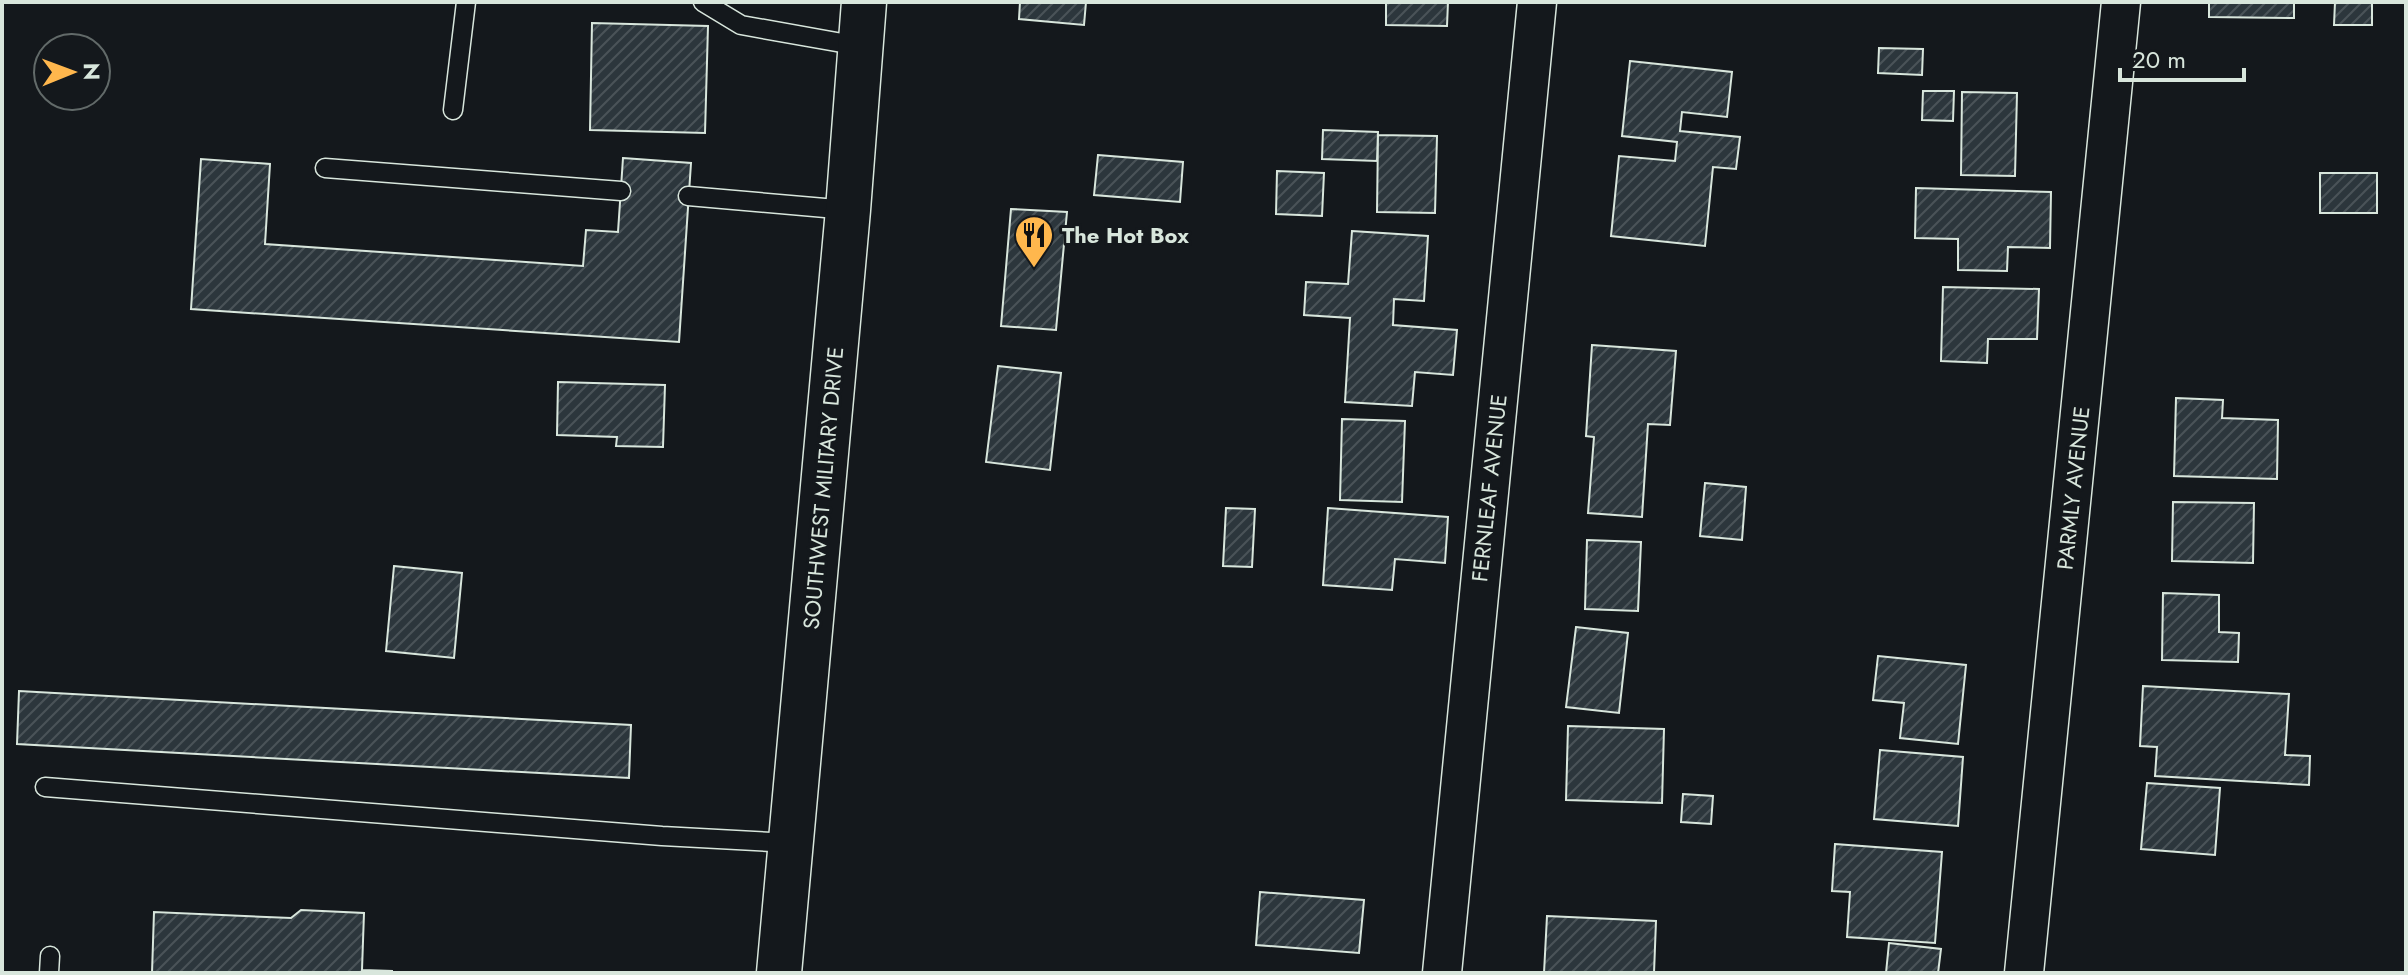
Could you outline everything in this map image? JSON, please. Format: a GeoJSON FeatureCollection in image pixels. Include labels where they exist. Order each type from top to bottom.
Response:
{"type":"FeatureCollection","features":[{"type":"Feature","properties":{"kind":"main road","name":"SOUTHWEST MILITARY DRIVE"},"geometry":{"type":"LineString","coordinates":[[779,973],[864,2]]}},
{"type":"Feature","properties":{"kind":"street","name":"FERNLEAF AVENUE"},"geometry":{"type":"LineString","coordinates":[[1442,973],[1537,2]]}},
{"type":"Feature","properties":{"kind":"street","name":"PARMLY AVENUE"},"geometry":{"type":"LineString","coordinates":[[2024,973],[2121,2]]}},
{"type":"Feature","properties":{"kind":"lane"},"geometry":{"type":"LineString","coordinates":[[453,110],[466,2]]}},
{"type":"Feature","properties":{"kind":"lane"},"geometry":{"type":"LineString","coordinates":[[703,2],[741,25],[859,46]]}},
{"type":"Feature","properties":{"kind":"lane"},"geometry":{"type":"LineString","coordinates":[[325,168],[621,191]]}},
{"type":"Feature","properties":{"kind":"lane"},"geometry":{"type":"LineString","coordinates":[[688,196],[848,210]]}},
{"type":"Feature","properties":{"kind":"lane"},"geometry":{"type":"LineString","coordinates":[[45,787],[662,836],[791,843]]}},
{"type":"Feature","properties":{"kind":"building"},"geometry":{"type":"Polygon","coordinates":[[[1020,2],[1086,2],[1084,25],[1019,19],[1020,2]]]}},
{"type":"Feature","properties":{"kind":"building"},"geometry":{"type":"Polygon","coordinates":[[[1386,2],[1448,2],[1447,26],[1386,25],[1386,2]]]}},
{"type":"Feature","properties":{"kind":"building"},"geometry":{"type":"Polygon","coordinates":[[[2209,2],[2294,2],[2294,18],[2209,17],[2209,2]]]}},
{"type":"Feature","properties":{"kind":"building"},"geometry":{"type":"Polygon","coordinates":[[[2335,2],[2372,2],[2372,25],[2334,25],[2335,2]]]}},
{"type":"Feature","properties":{"kind":"building"},"geometry":{"type":"Polygon","coordinates":[[[592,23],[708,26],[705,133],[590,130],[592,23]]]}},
{"type":"Feature","properties":{"kind":"building"},"geometry":{"type":"Polygon","coordinates":[[[1879,48],[1923,49],[1922,75],[1878,73],[1879,48]]]}},
{"type":"Feature","properties":{"kind":"building"},"geometry":{"type":"Polygon","coordinates":[[[1630,61],[1732,72],[1727,117],[1682,112],[1680,131],[1740,137],[1736,169],[1713,167],[1705,246],[1611,236],[1619,156],[1675,161],[1677,142],[1622,136],[1630,61]]]}},
{"type":"Feature","properties":{"kind":"building"},"geometry":{"type":"Polygon","coordinates":[[[1923,91],[1954,91],[1953,121],[1922,120],[1923,91]]]}},
{"type":"Feature","properties":{"kind":"building"},"geometry":{"type":"Polygon","coordinates":[[[1962,92],[2017,93],[2015,176],[1961,175],[1962,92]]]}},
{"type":"Feature","properties":{"kind":"building"},"geometry":{"type":"Polygon","coordinates":[[[1323,130],[1378,132],[1377,161],[1322,159],[1323,130]]]}},
{"type":"Feature","properties":{"kind":"building"},"geometry":{"type":"Polygon","coordinates":[[[1378,135],[1437,136],[1435,213],[1377,212],[1378,135]]]}},
{"type":"Feature","properties":{"kind":"building"},"geometry":{"type":"Polygon","coordinates":[[[1098,155],[1183,162],[1180,202],[1094,195],[1098,155]]]}},
{"type":"Feature","properties":{"kind":"building"},"geometry":{"type":"Polygon","coordinates":[[[623,158],[691,163],[679,342],[191,309],[201,159],[270,164],[265,244],[583,266],[586,230],[618,232],[623,158]]]}},
{"type":"Feature","properties":{"kind":"building"},"geometry":{"type":"Polygon","coordinates":[[[1277,171],[1324,173],[1322,216],[1276,214],[1277,171]]]}},
{"type":"Feature","properties":{"kind":"building"},"geometry":{"type":"Polygon","coordinates":[[[2320,173],[2377,173],[2377,213],[2320,213],[2320,173]]]}},
{"type":"Feature","properties":{"kind":"building"},"geometry":{"type":"Polygon","coordinates":[[[1916,188],[2051,192],[2050,248],[2008,247],[2007,271],[1958,270],[1958,239],[1915,238],[1916,188]]]}},
{"type":"Feature","properties":{"kind":"building","name":"The Hot Box"},"geometry":{"type":"Polygon","coordinates":[[[1011,209],[1067,212],[1056,330],[1001,326],[1011,209]]]}},
{"type":"Feature","properties":{"kind":"building"},"geometry":{"type":"Polygon","coordinates":[[[1352,231],[1428,236],[1424,301],[1394,299],[1393,325],[1457,330],[1453,375],[1415,372],[1412,406],[1345,402],[1350,318],[1304,315],[1306,282],[1348,284],[1352,231]]]}},
{"type":"Feature","properties":{"kind":"building"},"geometry":{"type":"Polygon","coordinates":[[[1943,287],[2039,289],[2037,339],[1988,339],[1987,363],[1941,361],[1943,287]]]}},
{"type":"Feature","properties":{"kind":"building"},"geometry":{"type":"Polygon","coordinates":[[[1592,345],[1676,351],[1670,425],[1648,424],[1642,517],[1588,513],[1594,437],[1586,436],[1592,345]]]}},
{"type":"Feature","properties":{"kind":"building"},"geometry":{"type":"Polygon","coordinates":[[[998,366],[1061,373],[1050,470],[986,462],[998,366]]]}},
{"type":"Feature","properties":{"kind":"building"},"geometry":{"type":"Polygon","coordinates":[[[558,382],[665,385],[663,447],[616,446],[617,437],[557,435],[558,382]]]}},
{"type":"Feature","properties":{"kind":"building"},"geometry":{"type":"Polygon","coordinates":[[[2176,398],[2223,400],[2222,418],[2278,420],[2277,479],[2174,476],[2176,398]]]}},
{"type":"Feature","properties":{"kind":"building"},"geometry":{"type":"Polygon","coordinates":[[[1342,419],[1405,421],[1402,502],[1340,500],[1342,419]]]}},
{"type":"Feature","properties":{"kind":"building"},"geometry":{"type":"Polygon","coordinates":[[[1705,483],[1746,487],[1742,540],[1700,536],[1705,483]]]}},
{"type":"Feature","properties":{"kind":"building"},"geometry":{"type":"Polygon","coordinates":[[[2173,502],[2254,503],[2253,563],[2172,561],[2173,502]]]}},
{"type":"Feature","properties":{"kind":"building"},"geometry":{"type":"Polygon","coordinates":[[[1226,508],[1255,509],[1252,567],[1223,566],[1226,508]]]}},
{"type":"Feature","properties":{"kind":"building"},"geometry":{"type":"Polygon","coordinates":[[[1328,508],[1448,517],[1445,563],[1395,559],[1392,590],[1323,585],[1328,508]]]}},
{"type":"Feature","properties":{"kind":"building"},"geometry":{"type":"Polygon","coordinates":[[[1587,540],[1641,542],[1638,611],[1585,609],[1587,540]]]}},
{"type":"Feature","properties":{"kind":"building"},"geometry":{"type":"Polygon","coordinates":[[[394,566],[462,573],[454,658],[386,651],[394,566]]]}},
{"type":"Feature","properties":{"kind":"building"},"geometry":{"type":"Polygon","coordinates":[[[2163,593],[2219,595],[2219,632],[2239,633],[2238,662],[2162,660],[2163,593]]]}},
{"type":"Feature","properties":{"kind":"building"},"geometry":{"type":"Polygon","coordinates":[[[1576,627],[1628,633],[1619,713],[1566,707],[1576,627]]]}},
{"type":"Feature","properties":{"kind":"building"},"geometry":{"type":"Polygon","coordinates":[[[1878,656],[1966,665],[1958,744],[1900,738],[1904,703],[1873,700],[1878,656]]]}},
{"type":"Feature","properties":{"kind":"building"},"geometry":{"type":"Polygon","coordinates":[[[2143,686],[2289,694],[2285,755],[2310,756],[2309,785],[2155,776],[2157,747],[2140,746],[2143,686]]]}},
{"type":"Feature","properties":{"kind":"building"},"geometry":{"type":"Polygon","coordinates":[[[19,691],[631,725],[629,778],[17,744],[19,691]]]}},
{"type":"Feature","properties":{"kind":"building"},"geometry":{"type":"Polygon","coordinates":[[[1568,726],[1664,729],[1662,803],[1566,800],[1568,726]]]}},
{"type":"Feature","properties":{"kind":"building"},"geometry":{"type":"Polygon","coordinates":[[[1880,750],[1963,757],[1958,826],[1874,819],[1880,750]]]}},
{"type":"Feature","properties":{"kind":"building"},"geometry":{"type":"Polygon","coordinates":[[[2147,783],[2220,788],[2215,855],[2141,849],[2147,783]]]}},
{"type":"Feature","properties":{"kind":"building"},"geometry":{"type":"Polygon","coordinates":[[[1683,794],[1713,796],[1711,824],[1681,822],[1683,794]]]}},
{"type":"Feature","properties":{"kind":"building"},"geometry":{"type":"Polygon","coordinates":[[[1835,844],[1942,852],[1935,943],[1847,937],[1850,892],[1832,891],[1835,844]]]}},
{"type":"Feature","properties":{"kind":"building"},"geometry":{"type":"Polygon","coordinates":[[[1260,892],[1364,900],[1359,953],[1256,945],[1260,892]]]}},
{"type":"Feature","properties":{"kind":"building"},"geometry":{"type":"Polygon","coordinates":[[[301,910],[364,913],[362,970],[392,973],[152,973],[154,912],[291,918],[301,910]]]}},
{"type":"Feature","properties":{"kind":"building"},"geometry":{"type":"Polygon","coordinates":[[[1547,916],[1656,921],[1654,973],[1544,973],[1547,916]]]}},
{"type":"Feature","properties":{"kind":"building"},"geometry":{"type":"Polygon","coordinates":[[[1889,943],[1941,949],[1938,973],[1886,973],[1889,943]]]}},
{"type":"Feature","properties":{"kind":"place","name":"The Hot Box"},"geometry":{"type":"Point","coordinates":[1034,269]}}]}
